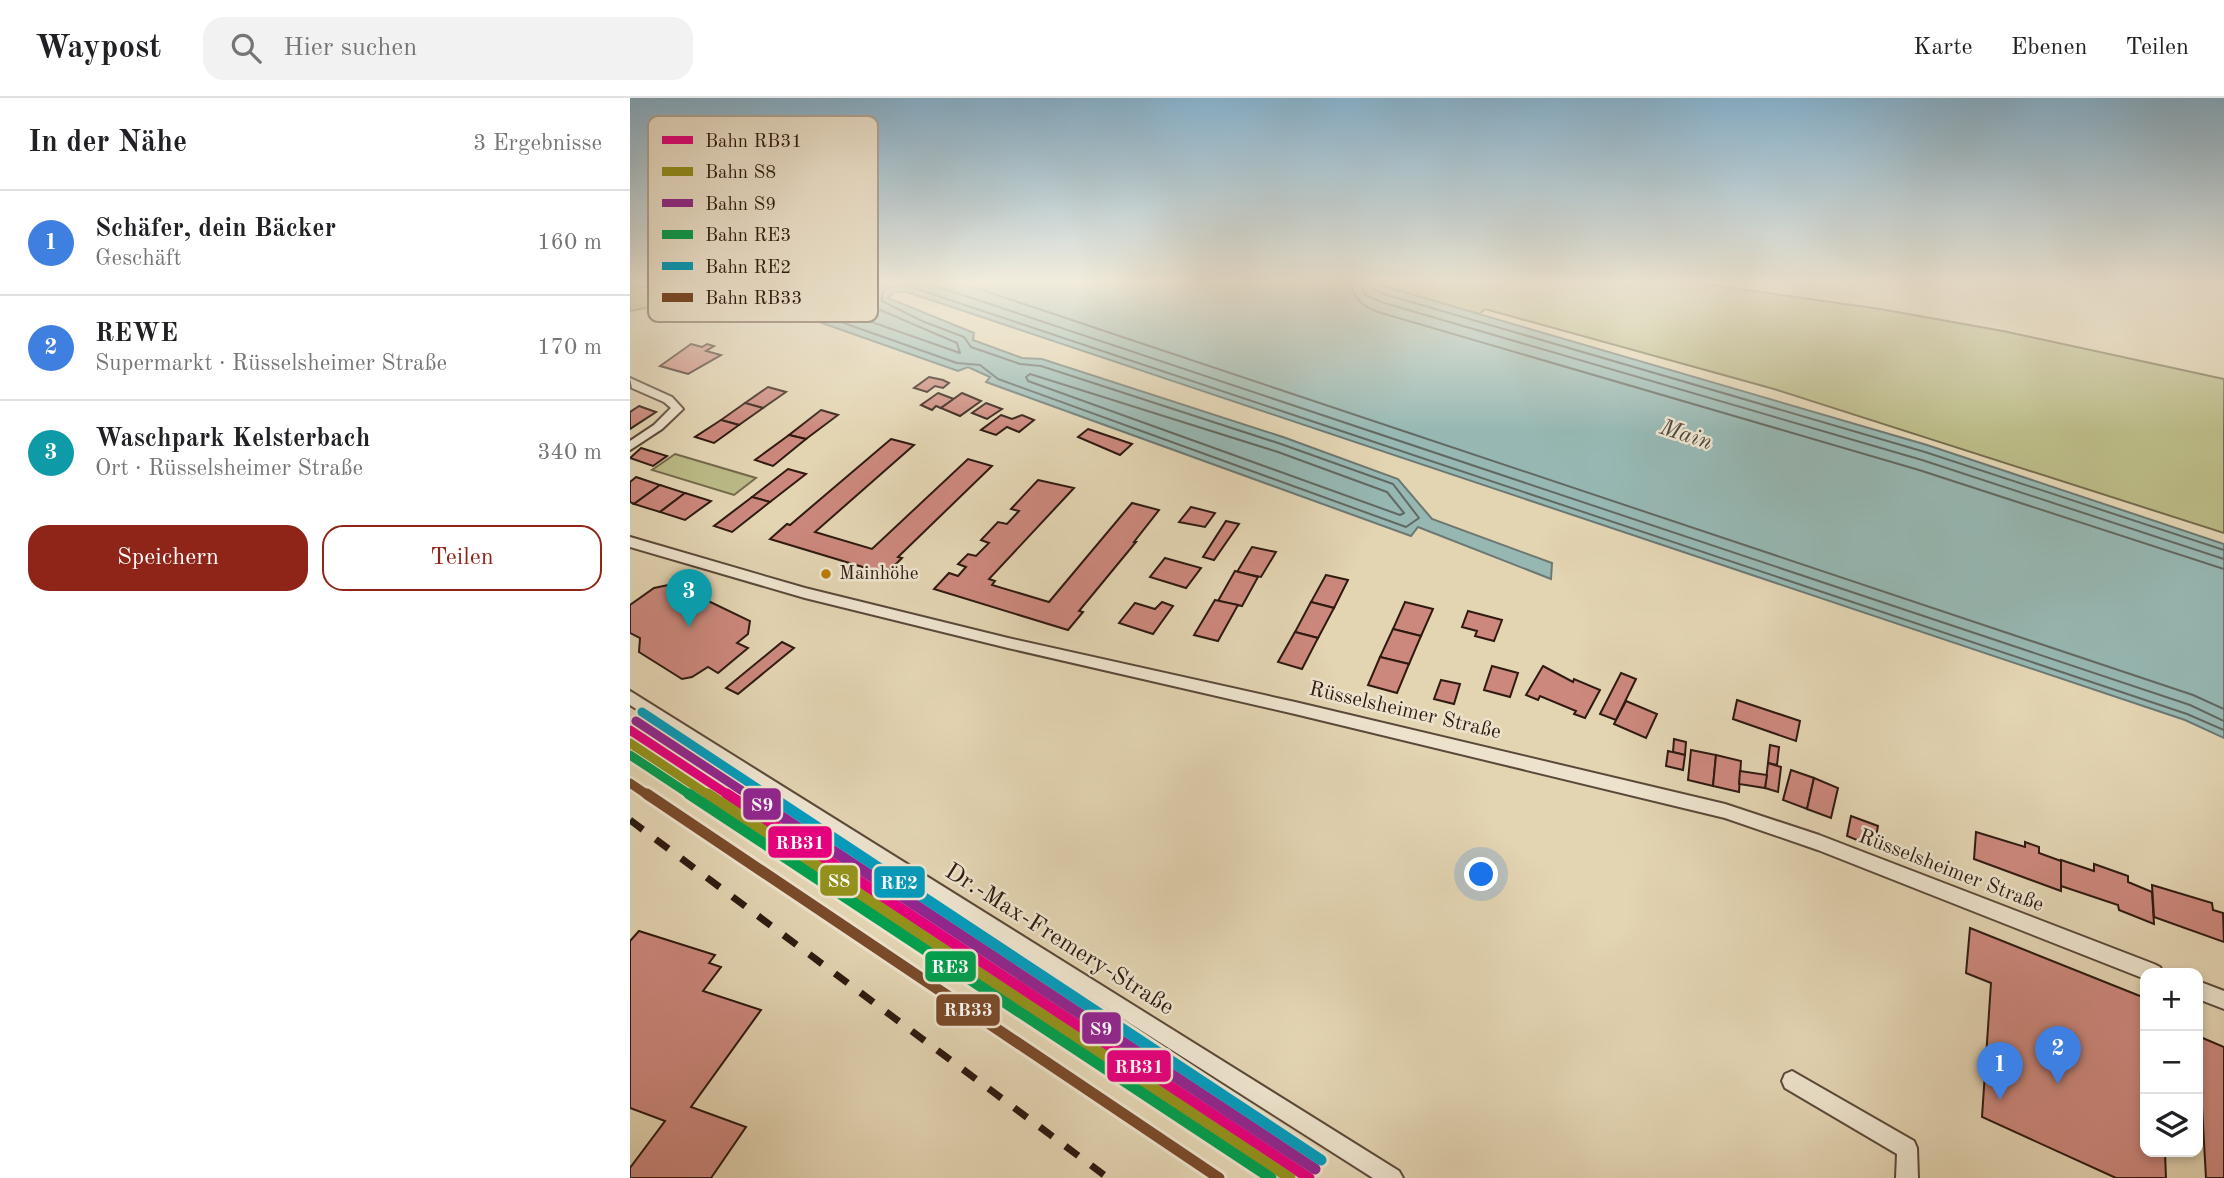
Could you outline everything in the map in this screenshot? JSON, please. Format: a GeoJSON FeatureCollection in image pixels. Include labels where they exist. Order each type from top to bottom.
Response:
{"type":"FeatureCollection","features":[{"type":"Feature","properties":{"kind":"street"},"geometry":{"type":"LineString","coordinates":[[630,446],[659,427],[677,409],[670,400],[638,390],[631,381]]}},
{"type":"Feature","properties":{"kind":"street","name":"Rüsselsheimer Straße"},"geometry":{"type":"LineString","coordinates":[[630,542],[805,593],[955,630],[1725,811],[1819,843],[2141,968]]}},
{"type":"Feature","properties":{"kind":"street","name":"Dr.-Max-Fremery-Straße"},"geometry":{"type":"LineString","coordinates":[[630,697],[1392,1178]]}},
{"type":"Feature","properties":{"kind":"street"},"geometry":{"type":"LineString","coordinates":[[2203,992],[2224,1000]]}},
{"type":"Feature","properties":{"kind":"street"},"geometry":{"type":"LineString","coordinates":[[1792,1080],[1907,1148],[1907,1178]]}},
{"type":"Feature","properties":{"kind":"green space"},"geometry":{"type":"Polygon","coordinates":[[[1566,331],[2005,331],[2224,379],[2224,533],[1774,389],[1566,331]]]}},
{"type":"Feature","properties":{"kind":"green space"},"geometry":{"type":"Polygon","coordinates":[[[675,454],[756,478],[734,495],[652,470],[675,454]]]}},
{"type":"Feature","properties":{"kind":"water"},"geometry":{"type":"Polygon","coordinates":[[[846,331],[970,331],[974,333],[973,340],[1022,358],[1042,359],[1283,437],[1398,479],[1432,519],[1552,563],[1551,579],[1418,527],[1411,536],[986,382],[990,377],[968,367],[958,371],[846,331]]]}},
{"type":"Feature","properties":{"kind":"water","name":"Main"},"geometry":{"type":"Polygon","coordinates":[[[1025,331],[1538,331],[1927,445],[2224,544],[2224,738],[2185,720],[1025,331]]]}},
{"type":"Feature","properties":{"kind":"building"},"geometry":{"type":"Polygon","coordinates":[[[691,344],[714,346],[706,351],[721,355],[688,374],[660,366],[691,344]]]}},
{"type":"Feature","properties":{"kind":"building"},"geometry":{"type":"Polygon","coordinates":[[[929,377],[949,383],[943,388],[935,386],[927,392],[914,388],[929,377]]]}},
{"type":"Feature","properties":{"kind":"building"},"geometry":{"type":"Polygon","coordinates":[[[768,387],[786,392],[763,408],[745,403],[768,387]]]}},
{"type":"Feature","properties":{"kind":"building"},"geometry":{"type":"Polygon","coordinates":[[[938,393],[954,399],[941,408],[936,406],[932,410],[921,405],[938,393]]]}},
{"type":"Feature","properties":{"kind":"building"},"geometry":{"type":"Polygon","coordinates":[[[962,393],[981,401],[960,416],[941,408],[962,393]]]}},
{"type":"Feature","properties":{"kind":"building"},"geometry":{"type":"Polygon","coordinates":[[[745,403],[763,408],[739,425],[721,420],[745,403]]]}},
{"type":"Feature","properties":{"kind":"building"},"geometry":{"type":"Polygon","coordinates":[[[986,403],[1002,409],[987,419],[972,413],[986,403]]]}},
{"type":"Feature","properties":{"kind":"building"},"geometry":{"type":"Polygon","coordinates":[[[639,406],[656,412],[630,429],[630,412],[639,406]]]}},
{"type":"Feature","properties":{"kind":"building"},"geometry":{"type":"Polygon","coordinates":[[[821,410],[838,415],[806,439],[789,435],[821,410]]]}},
{"type":"Feature","properties":{"kind":"building"},"geometry":{"type":"Polygon","coordinates":[[[1001,415],[1012,419],[1022,415],[1034,420],[1019,432],[1007,427],[996,435],[981,430],[1001,415]]]}},
{"type":"Feature","properties":{"kind":"building"},"geometry":{"type":"Polygon","coordinates":[[[721,420],[739,425],[714,443],[695,437],[721,420]]]}},
{"type":"Feature","properties":{"kind":"building"},"geometry":{"type":"Polygon","coordinates":[[[1088,429],[1132,444],[1120,455],[1078,437],[1088,429]]]}},
{"type":"Feature","properties":{"kind":"building"},"geometry":{"type":"Polygon","coordinates":[[[789,435],[806,439],[773,466],[755,460],[789,435]]]}},
{"type":"Feature","properties":{"kind":"building"},"geometry":{"type":"Polygon","coordinates":[[[891,439],[914,445],[815,532],[872,549],[968,459],[992,466],[898,557],[902,558],[886,574],[770,539],[787,524],[790,525],[891,439]]]}},
{"type":"Feature","properties":{"kind":"building"},"geometry":{"type":"Polygon","coordinates":[[[641,448],[667,456],[653,466],[630,458],[641,448]]]}},
{"type":"Feature","properties":{"kind":"building"},"geometry":{"type":"Polygon","coordinates":[[[788,469],[806,474],[770,502],[752,497],[788,469]]]}},
{"type":"Feature","properties":{"kind":"building"},"geometry":{"type":"Polygon","coordinates":[[[636,477],[660,485],[634,504],[630,502],[630,482],[636,477]]]}},
{"type":"Feature","properties":{"kind":"building"},"geometry":{"type":"Polygon","coordinates":[[[1038,480],[1074,488],[989,579],[995,581],[992,585],[1049,602],[1132,503],[1159,510],[1079,611],[1083,612],[1068,630],[934,589],[949,573],[958,576],[966,567],[958,564],[968,554],[976,556],[989,543],[981,540],[998,522],[1007,524],[1019,511],[1011,509],[1038,480]]]}},
{"type":"Feature","properties":{"kind":"building"},"geometry":{"type":"Polygon","coordinates":[[[660,485],[685,493],[660,512],[634,504],[660,485]]]}},
{"type":"Feature","properties":{"kind":"building"},"geometry":{"type":"Polygon","coordinates":[[[685,493],[711,501],[685,520],[660,512],[685,493]]]}},
{"type":"Feature","properties":{"kind":"building"},"geometry":{"type":"Polygon","coordinates":[[[752,497],[770,502],[732,532],[714,526],[752,497]]]}},
{"type":"Feature","properties":{"kind":"building"},"geometry":{"type":"Polygon","coordinates":[[[1191,507],[1215,513],[1205,527],[1179,522],[1191,507]]]}},
{"type":"Feature","properties":{"kind":"building"},"geometry":{"type":"Polygon","coordinates":[[[1226,521],[1239,524],[1214,560],[1203,557],[1226,521]]]}},
{"type":"Feature","properties":{"kind":"building"},"geometry":{"type":"Polygon","coordinates":[[[1252,547],[1276,552],[1261,577],[1237,572],[1252,547]]]}},
{"type":"Feature","properties":{"kind":"building"},"geometry":{"type":"Polygon","coordinates":[[[1165,558],[1201,568],[1186,588],[1150,577],[1165,558]]]}},
{"type":"Feature","properties":{"kind":"building"},"geometry":{"type":"Polygon","coordinates":[[[1235,571],[1258,577],[1242,606],[1218,601],[1235,571]]]}},
{"type":"Feature","properties":{"kind":"building"},"geometry":{"type":"Polygon","coordinates":[[[1326,575],[1348,580],[1334,608],[1311,602],[1326,575]]]}},
{"type":"Feature","properties":{"kind":"building"},"geometry":{"type":"Polygon","coordinates":[[[673,584],[750,621],[748,634],[737,643],[748,648],[718,673],[708,667],[692,677],[682,679],[639,652],[640,638],[630,633],[630,605],[654,588],[673,584]]]}},
{"type":"Feature","properties":{"kind":"building"},"geometry":{"type":"Polygon","coordinates":[[[1215,600],[1238,605],[1218,641],[1194,635],[1215,600]]]}},
{"type":"Feature","properties":{"kind":"building"},"geometry":{"type":"Polygon","coordinates":[[[1162,602],[1173,606],[1153,634],[1119,623],[1135,603],[1155,609],[1162,602]]]}},
{"type":"Feature","properties":{"kind":"building"},"geometry":{"type":"Polygon","coordinates":[[[1311,602],[1334,608],[1318,638],[1295,632],[1311,602]]]}},
{"type":"Feature","properties":{"kind":"building"},"geometry":{"type":"Polygon","coordinates":[[[1405,602],[1433,609],[1421,636],[1393,629],[1405,602]]]}},
{"type":"Feature","properties":{"kind":"building"},"geometry":{"type":"Polygon","coordinates":[[[1468,611],[1502,620],[1494,641],[1475,636],[1477,631],[1462,627],[1468,611]]]}},
{"type":"Feature","properties":{"kind":"building"},"geometry":{"type":"Polygon","coordinates":[[[1393,629],[1421,636],[1409,664],[1380,657],[1393,629]]]}},
{"type":"Feature","properties":{"kind":"building"},"geometry":{"type":"Polygon","coordinates":[[[1295,632],[1318,638],[1302,669],[1278,662],[1295,632]]]}},
{"type":"Feature","properties":{"kind":"building"},"geometry":{"type":"Polygon","coordinates":[[[782,642],[794,648],[738,694],[726,688],[782,642]]]}},
{"type":"Feature","properties":{"kind":"building"},"geometry":{"type":"Polygon","coordinates":[[[1380,657],[1409,664],[1397,693],[1368,685],[1380,657]]]}},
{"type":"Feature","properties":{"kind":"building"},"geometry":{"type":"Polygon","coordinates":[[[1492,666],[1518,673],[1510,697],[1484,690],[1492,666]]]}},
{"type":"Feature","properties":{"kind":"building"},"geometry":{"type":"Polygon","coordinates":[[[1543,666],[1573,682],[1574,679],[1600,690],[1585,718],[1574,714],[1576,711],[1540,696],[1538,700],[1526,695],[1543,666]]]}},
{"type":"Feature","properties":{"kind":"building"},"geometry":{"type":"Polygon","coordinates":[[[1621,673],[1636,679],[1616,720],[1600,714],[1621,673]]]}},
{"type":"Feature","properties":{"kind":"building"},"geometry":{"type":"Polygon","coordinates":[[[1441,680],[1460,684],[1454,704],[1434,699],[1441,680]]]}},
{"type":"Feature","properties":{"kind":"building"},"geometry":{"type":"Polygon","coordinates":[[[1737,700],[1800,721],[1796,741],[1733,719],[1737,700]]]}},
{"type":"Feature","properties":{"kind":"building"},"geometry":{"type":"Polygon","coordinates":[[[1626,701],[1657,714],[1646,738],[1614,724],[1626,701]]]}},
{"type":"Feature","properties":{"kind":"building"},"geometry":{"type":"Polygon","coordinates":[[[1674,739],[1686,742],[1685,755],[1673,752],[1674,739]]]}},
{"type":"Feature","properties":{"kind":"building"},"geometry":{"type":"Polygon","coordinates":[[[1770,745],[1779,747],[1777,765],[1768,763],[1770,745]]]}},
{"type":"Feature","properties":{"kind":"building"},"geometry":{"type":"Polygon","coordinates":[[[1691,750],[1716,755],[1713,786],[1688,780],[1691,750]]]}},
{"type":"Feature","properties":{"kind":"building"},"geometry":{"type":"Polygon","coordinates":[[[1668,751],[1685,755],[1683,770],[1666,766],[1668,751]]]}},
{"type":"Feature","properties":{"kind":"building"},"geometry":{"type":"Polygon","coordinates":[[[1716,755],[1741,761],[1739,792],[1713,786],[1716,755]]]}},
{"type":"Feature","properties":{"kind":"building"},"geometry":{"type":"Polygon","coordinates":[[[1768,763],[1781,767],[1778,792],[1765,788],[1768,763]]]}},
{"type":"Feature","properties":{"kind":"building"},"geometry":{"type":"Polygon","coordinates":[[[1791,770],[1814,778],[1807,809],[1783,800],[1791,770]]]}},
{"type":"Feature","properties":{"kind":"building"},"geometry":{"type":"Polygon","coordinates":[[[1740,771],[1767,775],[1765,788],[1739,784],[1740,771]]]}},
{"type":"Feature","properties":{"kind":"building"},"geometry":{"type":"Polygon","coordinates":[[[1814,778],[1838,788],[1831,818],[1807,809],[1814,778]]]}},
{"type":"Feature","properties":{"kind":"building"},"geometry":{"type":"Polygon","coordinates":[[[1851,816],[1878,826],[1874,847],[1847,836],[1851,816]]]}},
{"type":"Feature","properties":{"kind":"building"},"geometry":{"type":"Polygon","coordinates":[[[1976,832],[2025,847],[2025,842],[2039,847],[2039,853],[2061,861],[2061,891],[1974,859],[1976,832]]]}},
{"type":"Feature","properties":{"kind":"building"},"geometry":{"type":"Polygon","coordinates":[[[2061,860],[2094,871],[2094,864],[2128,876],[2128,882],[2152,892],[2154,924],[2119,910],[2118,905],[2061,886],[2061,860]]]}},
{"type":"Feature","properties":{"kind":"building"},"geometry":{"type":"Polygon","coordinates":[[[2152,885],[2212,903],[2213,910],[2223,913],[2224,942],[2154,917],[2152,885]]]}},
{"type":"Feature","properties":{"kind":"building"},"geometry":{"type":"Polygon","coordinates":[[[1970,928],[2140,996],[2140,1157],[2165,1157],[2166,1178],[2116,1178],[1982,1117],[1991,983],[1966,973],[1970,928]]]}},
{"type":"Feature","properties":{"kind":"building"},"geometry":{"type":"Polygon","coordinates":[[[639,931],[715,955],[709,963],[721,967],[703,991],[761,1010],[691,1107],[746,1127],[711,1178],[630,1178],[630,1168],[665,1121],[630,1108],[630,941],[639,931]]]}},
{"type":"Feature","properties":{"kind":"building"},"geometry":{"type":"Polygon","coordinates":[[[2203,1038],[2224,1047],[2224,1178],[2206,1178],[2203,1038]]]}},
{"type":"Feature","properties":{"kind":"railway"},"geometry":{"type":"LineString","coordinates":[[630,820],[1108,1178]]}},
{"type":"Feature","properties":{"kind":"rail line","name":"RE2"},"geometry":{"type":"LineString","coordinates":[[642,712],[1321,1160]]}},
{"type":"Feature","properties":{"kind":"rail line","name":"S9"},"geometry":{"type":"LineString","coordinates":[[636,721],[1315,1169]]}},
{"type":"Feature","properties":{"kind":"rail line","name":"RB31"},"geometry":{"type":"LineString","coordinates":[[630,730],[1309,1178]]}},
{"type":"Feature","properties":{"kind":"rail line","name":"S8"},"geometry":{"type":"LineString","coordinates":[[630,743],[1290,1178]]}},
{"type":"Feature","properties":{"kind":"rail line","name":"RE3"},"geometry":{"type":"LineString","coordinates":[[630,755],[1271,1178]]}},
{"type":"Feature","properties":{"kind":"rail line","name":"RB33"},"geometry":{"type":"LineString","coordinates":[[630,783],[1219,1178]]}},
{"type":"Feature","properties":{"kind":"place","name":"Mainhöhe"},"geometry":{"type":"Point","coordinates":[826,574]}},
{"type":"Feature","properties":{"kind":"place","name":"Waschpark Kelsterbach"},"geometry":{"type":"Point","coordinates":[689,627]}},
{"type":"Feature","properties":{"kind":"place","name":"REWE"},"geometry":{"type":"Point","coordinates":[2058,1084]}},
{"type":"Feature","properties":{"kind":"place","name":"Schäfer, dein Bäcker"},"geometry":{"type":"Point","coordinates":[2000,1100]}}]}
